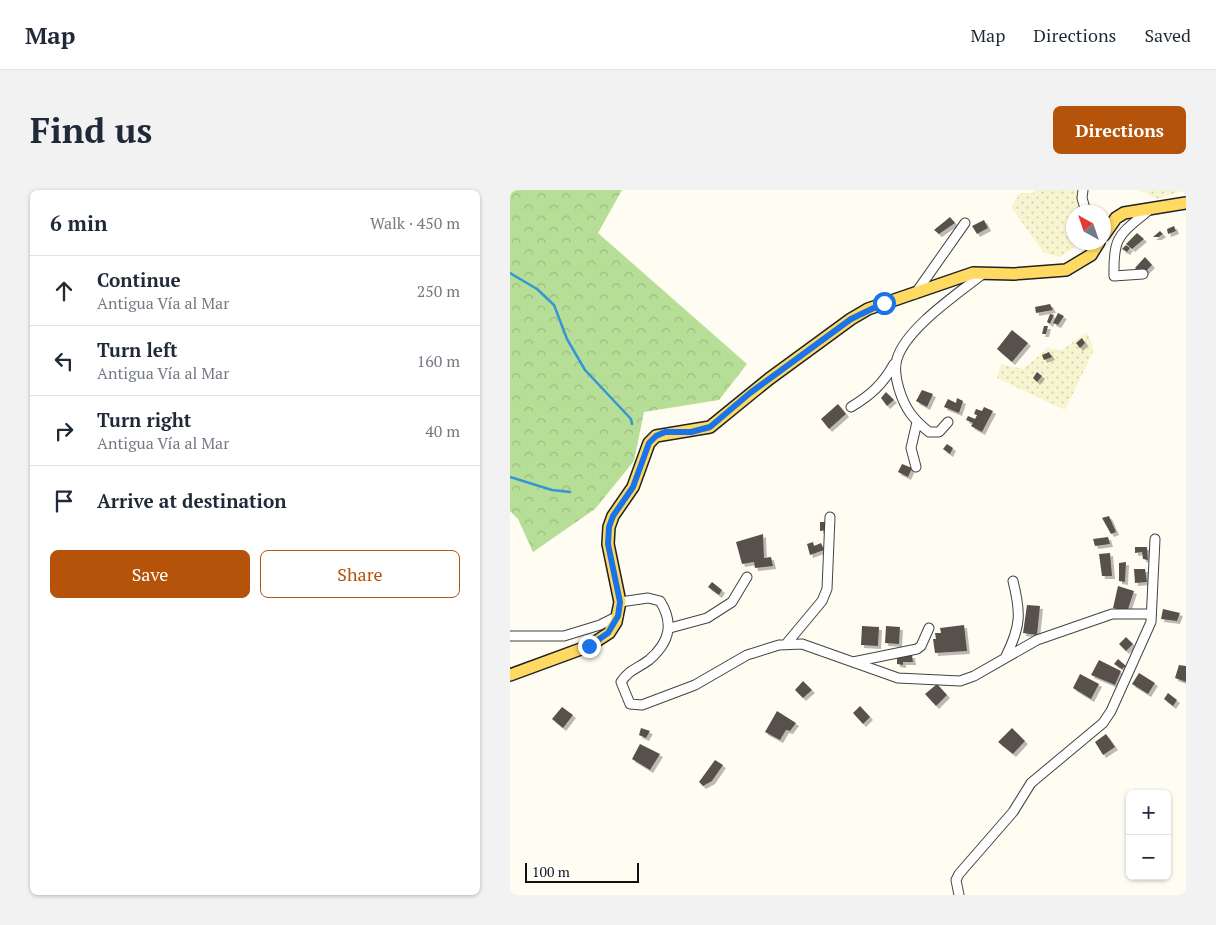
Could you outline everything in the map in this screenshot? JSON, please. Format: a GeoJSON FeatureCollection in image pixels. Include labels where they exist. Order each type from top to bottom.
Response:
{"type":"FeatureCollection","features":[{"type":"Feature","properties":{"kind":"main road"},"geometry":{"type":"LineString","coordinates":[[1111,225],[1116,218],[1124,214],[1186,202]]}},
{"type":"Feature","properties":{"kind":"main road"},"geometry":{"type":"LineString","coordinates":[[510,675],[594,643],[608,633],[618,616],[620,602],[608,544],[609,527],[613,516],[633,487],[649,443],[656,436],[665,432],[700,430],[710,427],[750,393],[851,319],[884,303],[915,294],[960,276],[984,273],[1059,272],[1083,261],[1091,255],[1094,250]]}},
{"type":"Feature","properties":{"kind":"street"},"geometry":{"type":"LineString","coordinates":[[1083,190],[1082,198],[1084,205]]}},
{"type":"Feature","properties":{"kind":"street"},"geometry":{"type":"LineString","coordinates":[[1143,274],[1114,276],[1114,256],[1116,244],[1123,230],[1150,209]]}},
{"type":"Feature","properties":{"kind":"street"},"geometry":{"type":"LineString","coordinates":[[915,294],[965,223]]}},
{"type":"Feature","properties":{"kind":"street"},"geometry":{"type":"LineString","coordinates":[[851,407],[870,396],[886,379],[904,343],[914,331],[984,273]]}},
{"type":"Feature","properties":{"kind":"street"},"geometry":{"type":"LineString","coordinates":[[897,359],[895,376],[905,409],[929,432],[939,432],[948,422]]}},
{"type":"Feature","properties":{"kind":"street"},"geometry":{"type":"LineString","coordinates":[[916,468],[911,448],[917,422]]}},
{"type":"Feature","properties":{"kind":"street"},"geometry":{"type":"LineString","coordinates":[[787,643],[822,601],[827,589],[830,517]]}},
{"type":"Feature","properties":{"kind":"street"},"geometry":{"type":"LineString","coordinates":[[959,895],[956,880],[959,874],[1013,812],[1031,783],[1102,723],[1111,711],[1151,622],[1155,539]]}},
{"type":"Feature","properties":{"kind":"street"},"geometry":{"type":"LineString","coordinates":[[670,628],[708,618],[732,602],[747,577]]}},
{"type":"Feature","properties":{"kind":"street"},"geometry":{"type":"LineString","coordinates":[[1006,656],[1017,633],[1018,626],[1017,599],[1012,581]]}},
{"type":"Feature","properties":{"kind":"street"},"geometry":{"type":"LineString","coordinates":[[620,602],[648,598],[660,601],[668,614],[670,628],[664,642],[649,660],[628,672],[621,682],[630,704],[642,705],[695,685],[747,656],[787,643],[802,644],[898,678],[960,681],[974,676],[1037,640],[1112,614],[1151,614]]}},
{"type":"Feature","properties":{"kind":"street"},"geometry":{"type":"LineString","coordinates":[[510,636],[564,636],[600,625],[618,616]]}},
{"type":"Feature","properties":{"kind":"street"},"geometry":{"type":"LineString","coordinates":[[853,662],[917,649],[921,646],[929,628]]}},
{"type":"Feature","properties":{"kind":"shaded area"},"geometry":{"type":"Polygon","coordinates":[[[1035,190],[1080,190],[1081,205],[1066,205],[1066,250],[1071,250],[1060,257],[1044,253],[1011,207],[1020,193],[1033,193],[1035,190]]]}},
{"type":"Feature","properties":{"kind":"shaded area"},"geometry":{"type":"Polygon","coordinates":[[[1139,190],[1181,190],[1181,191],[1157,199],[1139,190]]]}},
{"type":"Feature","properties":{"kind":"shaded area"},"geometry":{"type":"Polygon","coordinates":[[[1087,332],[1094,350],[1065,410],[997,378],[1001,364],[1023,369],[1048,348],[1062,350],[1087,332]]]}},
{"type":"Feature","properties":{"kind":"green space"},"geometry":{"type":"Polygon","coordinates":[[[510,190],[622,190],[598,233],[747,364],[719,400],[644,412],[634,461],[595,509],[533,552],[518,519],[510,511],[510,190]]]}},
{"type":"Feature","properties":{"kind":"building"},"geometry":{"type":"Polygon","coordinates":[[[950,217],[955,223],[939,234],[934,230],[950,217]]]}},
{"type":"Feature","properties":{"kind":"building"},"geometry":{"type":"Polygon","coordinates":[[[984,220],[988,228],[977,234],[972,226],[984,220]]]}},
{"type":"Feature","properties":{"kind":"building"},"geometry":{"type":"Polygon","coordinates":[[[1174,226],[1176,231],[1168,234],[1167,229],[1174,226]]]}},
{"type":"Feature","properties":{"kind":"building"},"geometry":{"type":"Polygon","coordinates":[[[1160,231],[1163,234],[1159,237],[1153,237],[1160,231]]]}},
{"type":"Feature","properties":{"kind":"building"},"geometry":{"type":"Polygon","coordinates":[[[1137,233],[1144,239],[1132,249],[1126,244],[1137,233]]]}},
{"type":"Feature","properties":{"kind":"building"},"geometry":{"type":"Polygon","coordinates":[[[1126,245],[1130,248],[1127,252],[1122,249],[1126,245]]]}},
{"type":"Feature","properties":{"kind":"building"},"geometry":{"type":"Polygon","coordinates":[[[1145,257],[1152,265],[1143,274],[1135,268],[1145,257]]]}},
{"type":"Feature","properties":{"kind":"building"},"geometry":{"type":"Polygon","coordinates":[[[1050,304],[1053,310],[1036,313],[1035,307],[1050,304]]]}},
{"type":"Feature","properties":{"kind":"building"},"geometry":{"type":"Polygon","coordinates":[[[1058,313],[1064,316],[1058,325],[1053,323],[1058,313]]]}},
{"type":"Feature","properties":{"kind":"building"},"geometry":{"type":"Polygon","coordinates":[[[1050,314],[1054,315],[1050,324],[1047,322],[1050,314]]]}},
{"type":"Feature","properties":{"kind":"building"},"geometry":{"type":"Polygon","coordinates":[[[1044,326],[1048,326],[1046,334],[1042,334],[1044,326]]]}},
{"type":"Feature","properties":{"kind":"building"},"geometry":{"type":"Polygon","coordinates":[[[1012,330],[1028,343],[1012,362],[997,349],[1012,330]]]}},
{"type":"Feature","properties":{"kind":"building"},"geometry":{"type":"Polygon","coordinates":[[[1082,338],[1085,343],[1080,348],[1076,343],[1082,338]]]}},
{"type":"Feature","properties":{"kind":"building"},"geometry":{"type":"Polygon","coordinates":[[[1049,352],[1052,357],[1044,360],[1042,355],[1049,352]]]}},
{"type":"Feature","properties":{"kind":"building"},"geometry":{"type":"Polygon","coordinates":[[[1037,372],[1042,376],[1037,382],[1033,378],[1037,372]]]}},
{"type":"Feature","properties":{"kind":"building"},"geometry":{"type":"Polygon","coordinates":[[[922,390],[933,394],[927,407],[916,401],[922,390]]]}},
{"type":"Feature","properties":{"kind":"building"},"geometry":{"type":"Polygon","coordinates":[[[886,392],[894,400],[887,406],[881,398],[886,392]]]}},
{"type":"Feature","properties":{"kind":"building"},"geometry":{"type":"Polygon","coordinates":[[[957,398],[963,401],[959,413],[944,407],[948,399],[956,403],[957,398]]]}},
{"type":"Feature","properties":{"kind":"building"},"geometry":{"type":"Polygon","coordinates":[[[838,404],[846,414],[829,429],[821,419],[838,404]]]}},
{"type":"Feature","properties":{"kind":"building"},"geometry":{"type":"Polygon","coordinates":[[[984,407],[993,411],[982,432],[971,426],[973,423],[966,420],[968,416],[975,419],[977,415],[974,414],[976,409],[982,411],[984,407]]]}},
{"type":"Feature","properties":{"kind":"building"},"geometry":{"type":"Polygon","coordinates":[[[947,444],[953,448],[950,454],[943,449],[947,444]]]}},
{"type":"Feature","properties":{"kind":"building"},"geometry":{"type":"Polygon","coordinates":[[[902,464],[912,468],[908,477],[898,472],[902,464]]]}},
{"type":"Feature","properties":{"kind":"building"},"geometry":{"type":"Polygon","coordinates":[[[1109,516],[1116,532],[1111,534],[1102,518],[1109,516]]]}},
{"type":"Feature","properties":{"kind":"building"},"geometry":{"type":"Polygon","coordinates":[[[820,522],[828,522],[828,530],[820,531],[820,522]]]}},
{"type":"Feature","properties":{"kind":"building"},"geometry":{"type":"Polygon","coordinates":[[[763,534],[764,558],[771,557],[773,566],[755,568],[754,562],[742,564],[736,542],[763,534]]]}},
{"type":"Feature","properties":{"kind":"building"},"geometry":{"type":"Polygon","coordinates":[[[1108,537],[1110,544],[1095,546],[1093,539],[1108,537]]]}},
{"type":"Feature","properties":{"kind":"building"},"geometry":{"type":"Polygon","coordinates":[[[813,542],[814,546],[821,543],[824,550],[810,555],[807,544],[813,542]]]}},
{"type":"Feature","properties":{"kind":"building"},"geometry":{"type":"Polygon","coordinates":[[[1135,547],[1147,547],[1148,560],[1143,559],[1142,552],[1135,553],[1135,547]]]}},
{"type":"Feature","properties":{"kind":"building"},"geometry":{"type":"Polygon","coordinates":[[[1110,553],[1112,576],[1102,576],[1099,554],[1110,553]]]}},
{"type":"Feature","properties":{"kind":"building"},"geometry":{"type":"Polygon","coordinates":[[[1126,562],[1125,582],[1119,581],[1119,563],[1126,562]]]}},
{"type":"Feature","properties":{"kind":"building"},"geometry":{"type":"Polygon","coordinates":[[[1134,569],[1145,569],[1147,582],[1135,583],[1134,569]]]}},
{"type":"Feature","properties":{"kind":"building"},"geometry":{"type":"Polygon","coordinates":[[[712,582],[722,590],[719,595],[708,587],[712,582]]]}},
{"type":"Feature","properties":{"kind":"building"},"geometry":{"type":"Polygon","coordinates":[[[1118,586],[1134,591],[1127,612],[1113,608],[1118,586]]]}},
{"type":"Feature","properties":{"kind":"building"},"geometry":{"type":"Polygon","coordinates":[[[1027,605],[1040,606],[1037,635],[1023,633],[1027,605]]]}},
{"type":"Feature","properties":{"kind":"building"},"geometry":{"type":"Polygon","coordinates":[[[1163,609],[1180,613],[1177,621],[1161,619],[1163,609]]]}},
{"type":"Feature","properties":{"kind":"building"},"geometry":{"type":"Polygon","coordinates":[[[964,625],[967,651],[935,653],[933,639],[936,639],[935,633],[941,633],[940,628],[964,625]]]}},
{"type":"Feature","properties":{"kind":"building"},"geometry":{"type":"Polygon","coordinates":[[[862,626],[879,627],[878,646],[861,645],[862,626]]]}},
{"type":"Feature","properties":{"kind":"building"},"geometry":{"type":"Polygon","coordinates":[[[886,626],[900,627],[899,644],[885,643],[886,626]]]}},
{"type":"Feature","properties":{"kind":"building"},"geometry":{"type":"Polygon","coordinates":[[[1126,637],[1133,644],[1126,651],[1119,644],[1126,637]]]}},
{"type":"Feature","properties":{"kind":"building"},"geometry":{"type":"Polygon","coordinates":[[[912,655],[913,662],[903,662],[903,665],[897,664],[897,656],[912,655]]]}},
{"type":"Feature","properties":{"kind":"building"},"geometry":{"type":"Polygon","coordinates":[[[1118,659],[1126,666],[1122,669],[1114,664],[1118,659]]]}},
{"type":"Feature","properties":{"kind":"building"},"geometry":{"type":"Polygon","coordinates":[[[1099,660],[1121,671],[1115,685],[1091,675],[1099,660]]]}},
{"type":"Feature","properties":{"kind":"building"},"geometry":{"type":"Polygon","coordinates":[[[1179,665],[1186,666],[1186,682],[1175,678],[1179,665]]]}},
{"type":"Feature","properties":{"kind":"building"},"geometry":{"type":"Polygon","coordinates":[[[1139,673],[1155,683],[1148,694],[1132,684],[1139,673]]]}},
{"type":"Feature","properties":{"kind":"building"},"geometry":{"type":"Polygon","coordinates":[[[1080,674],[1099,684],[1091,699],[1073,688],[1080,674]]]}},
{"type":"Feature","properties":{"kind":"building"},"geometry":{"type":"Polygon","coordinates":[[[803,681],[812,690],[803,698],[795,690],[803,681]]]}},
{"type":"Feature","properties":{"kind":"building"},"geometry":{"type":"Polygon","coordinates":[[[937,684],[947,695],[936,706],[925,694],[937,684]]]}},
{"type":"Feature","properties":{"kind":"building"},"geometry":{"type":"Polygon","coordinates":[[[1168,693],[1177,700],[1173,706],[1164,699],[1168,693]]]}},
{"type":"Feature","properties":{"kind":"building"},"geometry":{"type":"Polygon","coordinates":[[[860,706],[870,717],[863,724],[853,713],[860,706]]]}},
{"type":"Feature","properties":{"kind":"building"},"geometry":{"type":"Polygon","coordinates":[[[562,707],[573,715],[563,728],[552,719],[562,707]]]}},
{"type":"Feature","properties":{"kind":"building"},"geometry":{"type":"Polygon","coordinates":[[[777,711],[796,723],[790,731],[786,730],[780,740],[765,732],[777,711]]]}},
{"type":"Feature","properties":{"kind":"building"},"geometry":{"type":"Polygon","coordinates":[[[641,728],[650,731],[646,738],[639,735],[641,728]]]}},
{"type":"Feature","properties":{"kind":"building"},"geometry":{"type":"Polygon","coordinates":[[[1012,728],[1025,741],[1013,754],[998,742],[1012,728]]]}},
{"type":"Feature","properties":{"kind":"building"},"geometry":{"type":"Polygon","coordinates":[[[1106,734],[1115,747],[1103,755],[1095,742],[1106,734]]]}},
{"type":"Feature","properties":{"kind":"building"},"geometry":{"type":"Polygon","coordinates":[[[640,744],[660,754],[650,770],[632,759],[640,744]]]}},
{"type":"Feature","properties":{"kind":"building"},"geometry":{"type":"Polygon","coordinates":[[[715,760],[723,765],[712,781],[703,786],[699,782],[715,760]]]}},
{"type":"Feature","properties":{"kind":"waterway"},"geometry":{"type":"LineString","coordinates":[[510,273],[537,289],[554,305],[567,339],[585,370],[631,419],[632,424]]}},
{"type":"Feature","properties":{"kind":"waterway"},"geometry":{"type":"LineString","coordinates":[[510,477],[552,490],[570,492]]}},
{"type":"Feature","properties":{"kind":"route"},"geometry":{"type":"LineString","coordinates":[[589,646],[608,633],[618,616],[620,602],[608,544],[609,527],[613,516],[633,487],[649,443],[656,436],[665,432],[691,432],[710,427],[750,393],[851,319],[868,309],[884,303]]}}]}
